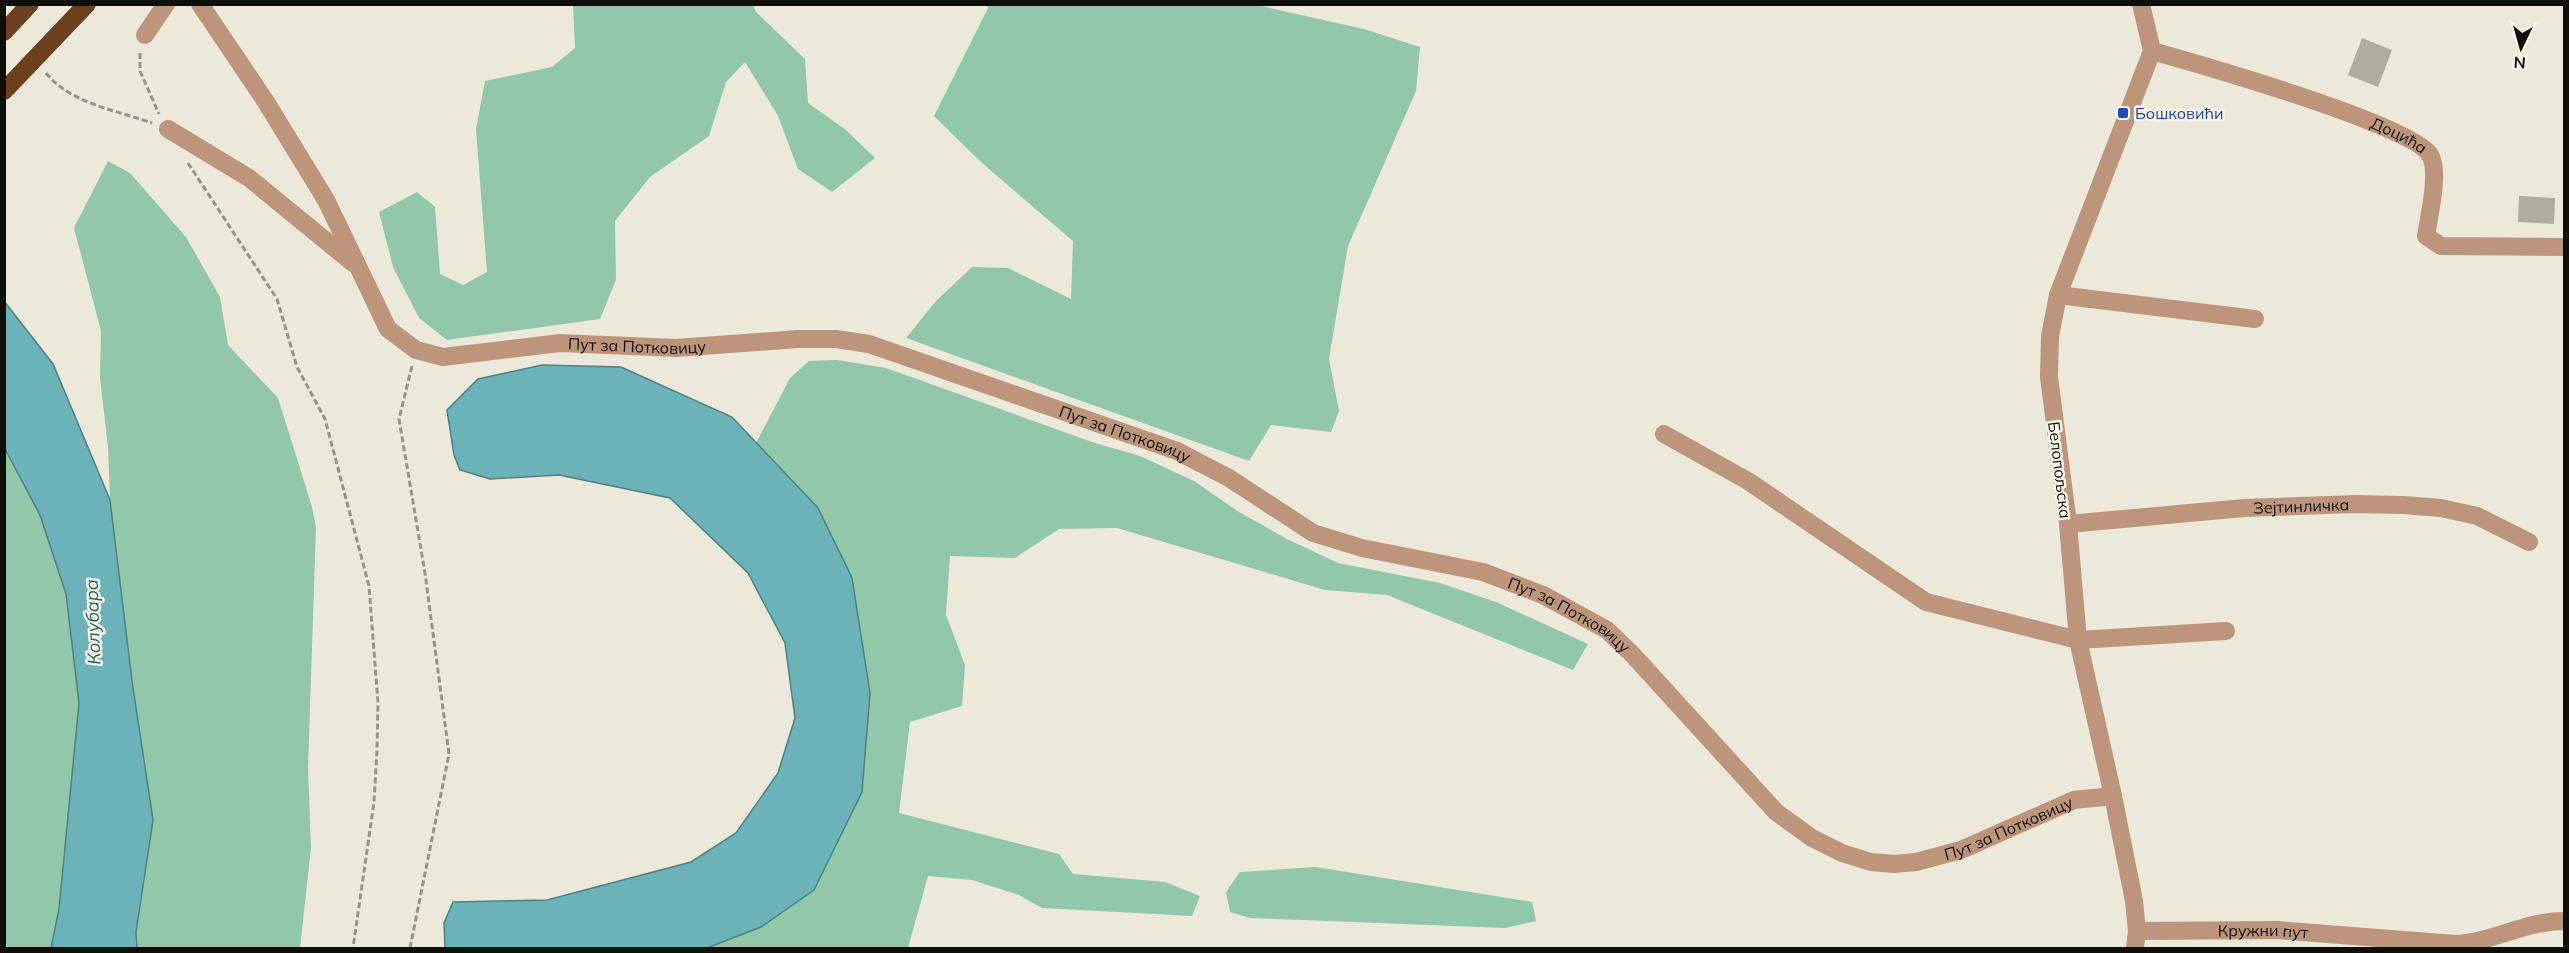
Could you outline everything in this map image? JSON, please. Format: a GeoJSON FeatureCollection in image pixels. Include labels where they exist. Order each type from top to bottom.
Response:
{"type":"FeatureCollection","features":[{"type":"Feature","properties":{"kind":"highway"},"geometry":{"type":"LineString","coordinates":[[4,32],[30,4]]}},
{"type":"Feature","properties":{"kind":"highway"},"geometry":{"type":"LineString","coordinates":[[4,91],[87,4]]}},
{"type":"Feature","properties":{"kind":"street"},"geometry":{"type":"LineString","coordinates":[[145,35],[165,4]]}},
{"type":"Feature","properties":{"kind":"street","name":"Пут за Потковицу"},"geometry":{"type":"LineString","coordinates":[[200,4],[247,72],[314,181],[388,329],[416,350],[443,357],[560,343],[676,348],[798,339],[836,339],[868,344],[903,355],[1026,400],[1149,441],[1201,461],[1313,533],[1362,548],[1482,572],[1543,595],[1607,630],[1632,654],[1776,812],[1812,838],[1842,853],[1871,862],[1894,864],[1928,859],[1961,849],[2074,800],[2113,796]]}},
{"type":"Feature","properties":{"kind":"street"},"geometry":{"type":"LineString","coordinates":[[2140,4],[2152,51]]}},
{"type":"Feature","properties":{"kind":"street","name":"Доцића"},"geometry":{"type":"LineString","coordinates":[[2152,51],[2237,75],[2370,121],[2423,146],[2435,166],[2427,236],[2440,246],[2565,247]]}},
{"type":"Feature","properties":{"kind":"street","name":"Белопољска"},"geometry":{"type":"LineString","coordinates":[[2136,940],[2134,900],[2078,640],[2068,525],[2049,377],[2050,336],[2058,295],[2152,51]]}},
{"type":"Feature","properties":{"kind":"street"},"geometry":{"type":"LineString","coordinates":[[168,129],[249,178],[359,269]]}},
{"type":"Feature","properties":{"kind":"street"},"geometry":{"type":"LineString","coordinates":[[2058,295],[2255,318]]}},
{"type":"Feature","properties":{"kind":"street"},"geometry":{"type":"LineString","coordinates":[[1664,434],[1748,481],[1926,602],[2078,640],[2226,631]]}},
{"type":"Feature","properties":{"kind":"street","name":"Зејтинличка"},"geometry":{"type":"LineString","coordinates":[[2068,525],[2244,508],[2355,504],[2441,508],[2477,516],[2529,542]]}},
{"type":"Feature","properties":{"kind":"street","name":"Кружни пут"},"geometry":{"type":"LineString","coordinates":[[2136,940],[2277,930],[2483,945],[2545,922],[2565,921]]}},
{"type":"Feature","properties":{"kind":"path"},"geometry":{"type":"LineString","coordinates":[[145,35],[140,52],[140,71],[151,99],[168,129]]}},
{"type":"Feature","properties":{"kind":"path"},"geometry":{"type":"LineString","coordinates":[[40,65],[54,82],[83,100],[168,129]]}},
{"type":"Feature","properties":{"kind":"path"},"geometry":{"type":"LineString","coordinates":[[185,158],[277,299],[297,367],[325,418],[369,586],[378,703],[377,750],[374,802],[353,948]]}},
{"type":"Feature","properties":{"kind":"path"},"geometry":{"type":"LineString","coordinates":[[410,948],[449,754],[424,573],[399,419],[416,350]]}},
{"type":"Feature","properties":{"kind":"green space"},"geometry":{"type":"Polygon","coordinates":[[[573,5],[753,5],[756,12],[805,59],[808,103],[846,130],[875,158],[832,192],[798,169],[778,116],[745,62],[726,82],[709,136],[650,177],[615,221],[616,280],[600,319],[447,340],[419,318],[393,267],[379,212],[417,192],[435,207],[440,274],[463,285],[487,272],[476,129],[485,81],[552,67],[575,48],[573,5]]]}},
{"type":"Feature","properties":{"kind":"green space"},"geometry":{"type":"Polygon","coordinates":[[[987,5],[1257,5],[1364,29],[1420,47],[1416,91],[1348,246],[1329,359],[1339,411],[1331,432],[1271,425],[1249,461],[906,338],[936,301],[972,267],[1008,268],[1071,299],[1073,241],[982,163],[934,116],[988,8],[987,5]]]}},
{"type":"Feature","properties":{"kind":"green space"},"geometry":{"type":"Polygon","coordinates":[[[108,161],[130,173],[186,237],[220,297],[228,345],[278,398],[312,507],[316,528],[308,767],[311,848],[300,948],[137,948],[136,932],[153,820],[132,681],[110,500],[108,447],[100,378],[101,331],[74,228],[108,161]]]}},
{"type":"Feature","properties":{"kind":"green space"},"geometry":{"type":"Polygon","coordinates":[[[837,360],[886,368],[1095,443],[1140,456],[1194,481],[1239,512],[1287,539],[1338,563],[1440,583],[1496,602],[1588,644],[1573,670],[1387,595],[1325,590],[1117,528],[1059,529],[1015,558],[950,556],[946,615],[965,665],[962,706],[910,722],[899,813],[1059,854],[1073,874],[1165,882],[1200,896],[1192,916],[1042,908],[1019,895],[972,880],[928,876],[908,948],[707,948],[761,927],[814,890],[818,508],[756,443],[790,378],[809,361],[837,360]]]}},
{"type":"Feature","properties":{"kind":"green space"},"geometry":{"type":"Polygon","coordinates":[[[4,449],[40,515],[66,594],[79,703],[59,909],[51,948],[5,948],[4,449]]]}},
{"type":"Feature","properties":{"kind":"green space"},"geometry":{"type":"Polygon","coordinates":[[[1316,867],[1532,902],[1536,921],[1505,928],[1250,918],[1230,912],[1226,892],[1240,872],[1316,867]]]}},
{"type":"Feature","properties":{"kind":"water","name":"Колубара"},"geometry":{"type":"Polygon","coordinates":[[[4,301],[53,364],[110,500],[132,681],[153,820],[136,932],[137,948],[51,948],[59,909],[79,703],[66,594],[40,515],[5,449],[4,301]]]}},
{"type":"Feature","properties":{"kind":"water"},"geometry":{"type":"Polygon","coordinates":[[[542,365],[621,367],[732,417],[818,508],[852,578],[870,693],[862,792],[814,890],[761,927],[707,948],[445,948],[444,923],[453,902],[547,900],[691,862],[736,833],[778,773],[795,718],[785,643],[748,573],[670,498],[559,475],[490,479],[460,470],[454,455],[447,410],[478,379],[542,365]]]}},
{"type":"Feature","properties":{"kind":"building"},"geometry":{"type":"Polygon","coordinates":[[[2362,38],[2392,50],[2378,87],[2348,75],[2362,38]]]}},
{"type":"Feature","properties":{"kind":"building"},"geometry":{"type":"Polygon","coordinates":[[[2519,196],[2555,198],[2554,224],[2518,222],[2519,196]]]}},
{"type":"Feature","properties":{"kind":"place","name":"Бошковићи"},"geometry":{"type":"Point","coordinates":[2123,113]}}]}
